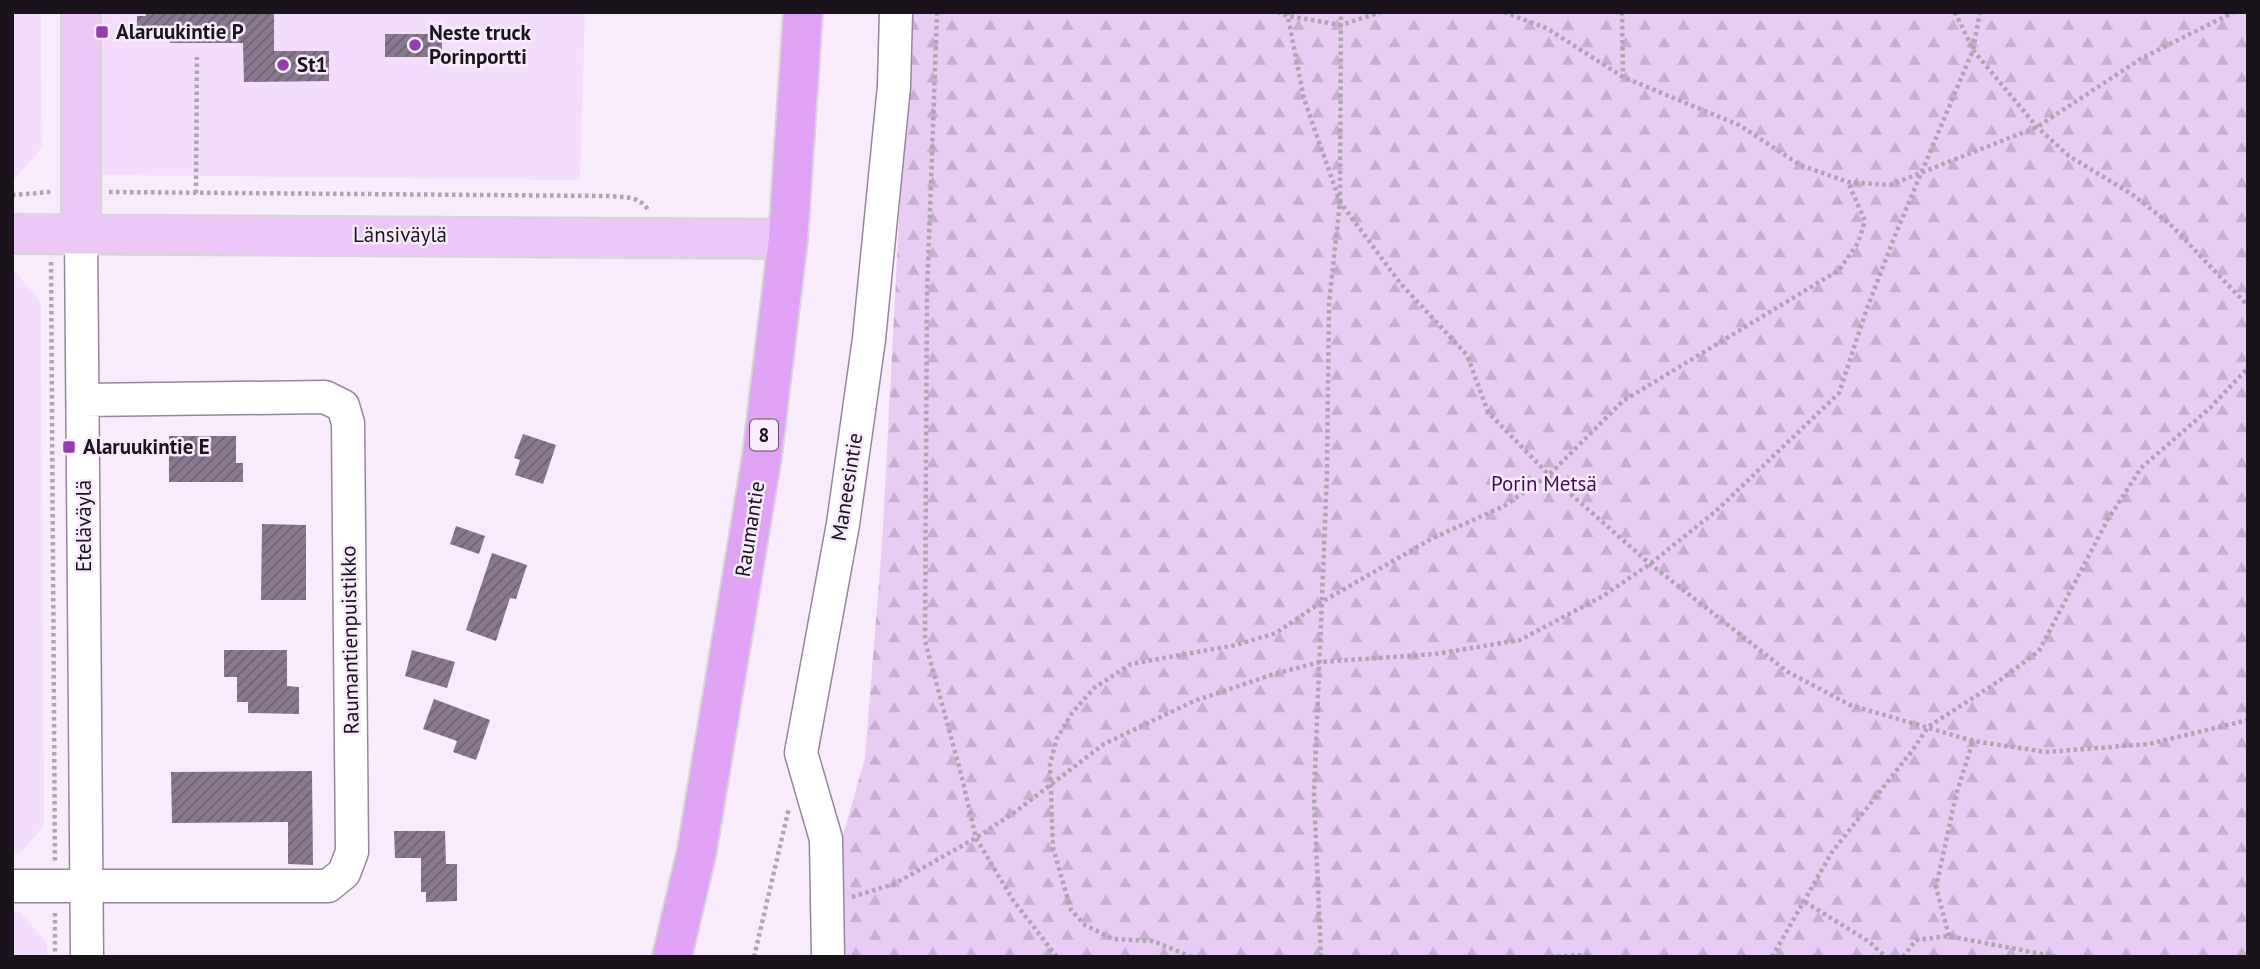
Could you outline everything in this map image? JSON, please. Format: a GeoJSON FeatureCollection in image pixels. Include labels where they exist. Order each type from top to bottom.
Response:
{"type":"FeatureCollection","features":[{"type":"Feature","properties":{"kind":"highway","name":"Raumantie"},"geometry":{"type":"LineString","coordinates":[[672,957],[697,850],[762,456],[788,239],[803,12]]}},
{"type":"Feature","properties":{"kind":"main road","name":"Eteläväylä"},"geometry":{"type":"LineString","coordinates":[[66,234],[82,192],[80,12]]}},
{"type":"Feature","properties":{"kind":"main road","name":"Länsiväylä"},"geometry":{"type":"LineString","coordinates":[[12,234],[788,239]]}},
{"type":"Feature","properties":{"kind":"street","name":"Maneesintie"},"geometry":{"type":"LineString","coordinates":[[828,957],[826,839],[801,753],[843,524],[869,339],[894,86],[896,12]]}},
{"type":"Feature","properties":{"kind":"street","name":"Eteläväylä"},"geometry":{"type":"LineString","coordinates":[[66,234],[83,400],[70,886],[87,957]]}},
{"type":"Feature","properties":{"kind":"street","name":"Raumantienpuistikko"},"geometry":{"type":"LineString","coordinates":[[12,886],[328,886],[344,873],[352,852],[348,423],[342,406],[325,397],[83,400]]}},
{"type":"Feature","properties":{"kind":"path"},"geometry":{"type":"LineString","coordinates":[[937,12],[927,296],[925,641],[976,838],[1013,900],[1057,957]]}},
{"type":"Feature","properties":{"kind":"path"},"geometry":{"type":"LineString","coordinates":[[1277,12],[1341,25],[1381,12]]}},
{"type":"Feature","properties":{"kind":"path"},"geometry":{"type":"LineString","coordinates":[[1321,957],[1314,795],[1327,474],[1329,303],[1340,202],[1341,12]]}},
{"type":"Feature","properties":{"kind":"path"},"geometry":{"type":"LineString","coordinates":[[1504,12],[1548,29],[1623,77],[1739,125],[1800,165],[1848,182],[1890,185],[2037,127],[2142,58],[2234,12]]}},
{"type":"Feature","properties":{"kind":"path"},"geometry":{"type":"LineString","coordinates":[[1622,12],[1623,77]]}},
{"type":"Feature","properties":{"kind":"path"},"geometry":{"type":"LineString","coordinates":[[1955,12],[1973,50],[2037,127],[2068,156],[2133,195],[2170,224],[2248,306]]}},
{"type":"Feature","properties":{"kind":"path"},"geometry":{"type":"LineString","coordinates":[[829,904],[894,884],[976,838],[1104,744],[1194,701],[1274,674],[1320,662],[1436,654],[1520,640],[1603,596],[1650,564],[1716,511],[1839,393],[1866,311],[1973,50],[1980,12]]}},
{"type":"Feature","properties":{"kind":"path"},"geometry":{"type":"LineString","coordinates":[[1288,14],[1304,99],[1340,202],[1400,283],[1467,355],[1488,412],[1549,475],[1650,564],[1788,672],[1850,705],[1973,741],[2046,752],[2148,744],[2248,720]]}},
{"type":"Feature","properties":{"kind":"path"},"geometry":{"type":"LineString","coordinates":[[196,193],[197,57]]}},
{"type":"Feature","properties":{"kind":"path"},"geometry":{"type":"LineString","coordinates":[[1192,957],[1153,941],[1113,939],[1085,925],[1071,910],[1053,848],[1049,786],[1050,764],[1057,738],[1072,713],[1094,688],[1131,664],[1237,645],[1276,633],[1320,603],[1431,540],[1504,506],[1549,475],[1623,401],[1839,270],[1858,243],[1865,221],[1848,182]]}},
{"type":"Feature","properties":{"kind":"path"},"geometry":{"type":"LineString","coordinates":[[12,195],[82,192],[595,195],[633,198],[646,205],[659,237]]}},
{"type":"Feature","properties":{"kind":"path"},"geometry":{"type":"LineString","coordinates":[[55,957],[70,886],[66,234]]}},
{"type":"Feature","properties":{"kind":"path"},"geometry":{"type":"LineString","coordinates":[[1772,957],[1832,852],[1928,727],[1999,681],[2039,651],[2108,519],[2141,468],[2210,408],[2248,368]]}},
{"type":"Feature","properties":{"kind":"path"},"geometry":{"type":"LineString","coordinates":[[1949,936],[1936,887],[1956,795],[1973,741]]}},
{"type":"Feature","properties":{"kind":"path"},"geometry":{"type":"LineString","coordinates":[[754,957],[789,804]]}},
{"type":"Feature","properties":{"kind":"path"},"geometry":{"type":"LineString","coordinates":[[1805,902],[1868,941],[1886,957]]}},
{"type":"Feature","properties":{"kind":"path"},"geometry":{"type":"LineString","coordinates":[[1903,957],[1916,940],[1949,936],[2057,957]]}},
{"type":"Feature","properties":{"kind":"path"},"geometry":{"type":"LineString","coordinates":[[1550,957],[1592,957]]}},
{"type":"Feature","properties":{"kind":"shaded area"},"geometry":{"type":"Polygon","coordinates":[[[12,12],[41,12],[42,148],[12,182],[12,12]]]}},
{"type":"Feature","properties":{"kind":"shaded area"},"geometry":{"type":"Polygon","coordinates":[[[99,12],[585,12],[580,180],[102,175],[99,12]]]}},
{"type":"Feature","properties":{"kind":"shaded area"},"geometry":{"type":"Polygon","coordinates":[[[12,268],[41,302],[44,826],[19,854],[12,854],[12,268]]]}},
{"type":"Feature","properties":{"kind":"shaded area"},"geometry":{"type":"Polygon","coordinates":[[[12,912],[20,912],[47,943],[47,957],[12,957],[12,912]]]}},
{"type":"Feature","properties":{"kind":"green space","name":"Porin Metsä"},"geometry":{"type":"Polygon","coordinates":[[[908,12],[2248,12],[2248,957],[842,957],[840,846],[865,758],[882,544],[908,12]]]}},
{"type":"Feature","properties":{"kind":"building"},"geometry":{"type":"Polygon","coordinates":[[[146,12],[274,12],[274,51],[329,51],[329,81],[244,82],[243,43],[170,43],[170,37],[137,37],[137,16],[146,16],[146,12]]]}},
{"type":"Feature","properties":{"kind":"building"},"geometry":{"type":"Polygon","coordinates":[[[385,34],[442,34],[442,57],[385,57],[385,34]]]}},
{"type":"Feature","properties":{"kind":"building"},"geometry":{"type":"Polygon","coordinates":[[[523,434],[556,445],[543,484],[515,475],[520,460],[514,458],[523,434]]]}},
{"type":"Feature","properties":{"kind":"building"},"geometry":{"type":"Polygon","coordinates":[[[169,436],[236,436],[236,463],[243,463],[243,482],[169,482],[169,436]]]}},
{"type":"Feature","properties":{"kind":"building"},"geometry":{"type":"Polygon","coordinates":[[[262,524],[306,525],[306,600],[261,600],[262,524]]]}},
{"type":"Feature","properties":{"kind":"building"},"geometry":{"type":"Polygon","coordinates":[[[456,526],[485,536],[479,554],[450,544],[456,526]]]}},
{"type":"Feature","properties":{"kind":"building"},"geometry":{"type":"Polygon","coordinates":[[[492,553],[527,565],[516,599],[510,598],[496,641],[466,630],[492,553]]]}},
{"type":"Feature","properties":{"kind":"building"},"geometry":{"type":"Polygon","coordinates":[[[224,650],[287,650],[287,686],[299,687],[299,714],[248,713],[248,702],[237,702],[237,677],[224,677],[224,650]]]}},
{"type":"Feature","properties":{"kind":"building"},"geometry":{"type":"Polygon","coordinates":[[[412,650],[455,662],[447,688],[405,676],[412,650]]]}},
{"type":"Feature","properties":{"kind":"building"},"geometry":{"type":"Polygon","coordinates":[[[434,699],[490,720],[476,760],[453,752],[457,741],[423,729],[434,699]]]}},
{"type":"Feature","properties":{"kind":"building"},"geometry":{"type":"Polygon","coordinates":[[[312,771],[313,865],[288,864],[288,822],[172,823],[171,772],[312,771]]]}},
{"type":"Feature","properties":{"kind":"building"},"geometry":{"type":"Polygon","coordinates":[[[394,831],[445,831],[446,864],[457,864],[457,901],[426,902],[426,892],[421,892],[421,858],[395,858],[394,831]]]}},
{"type":"Feature","properties":{"kind":"place","name":"Alaruukintie P"},"geometry":{"type":"Point","coordinates":[102,32]}},
{"type":"Feature","properties":{"kind":"place","name":"Neste truck Porinportti"},"geometry":{"type":"Point","coordinates":[415,45]}},
{"type":"Feature","properties":{"kind":"place","name":"St1"},"geometry":{"type":"Point","coordinates":[283,65]}},
{"type":"Feature","properties":{"kind":"place","name":"Alaruukintie E"},"geometry":{"type":"Point","coordinates":[69,447]}}]}
